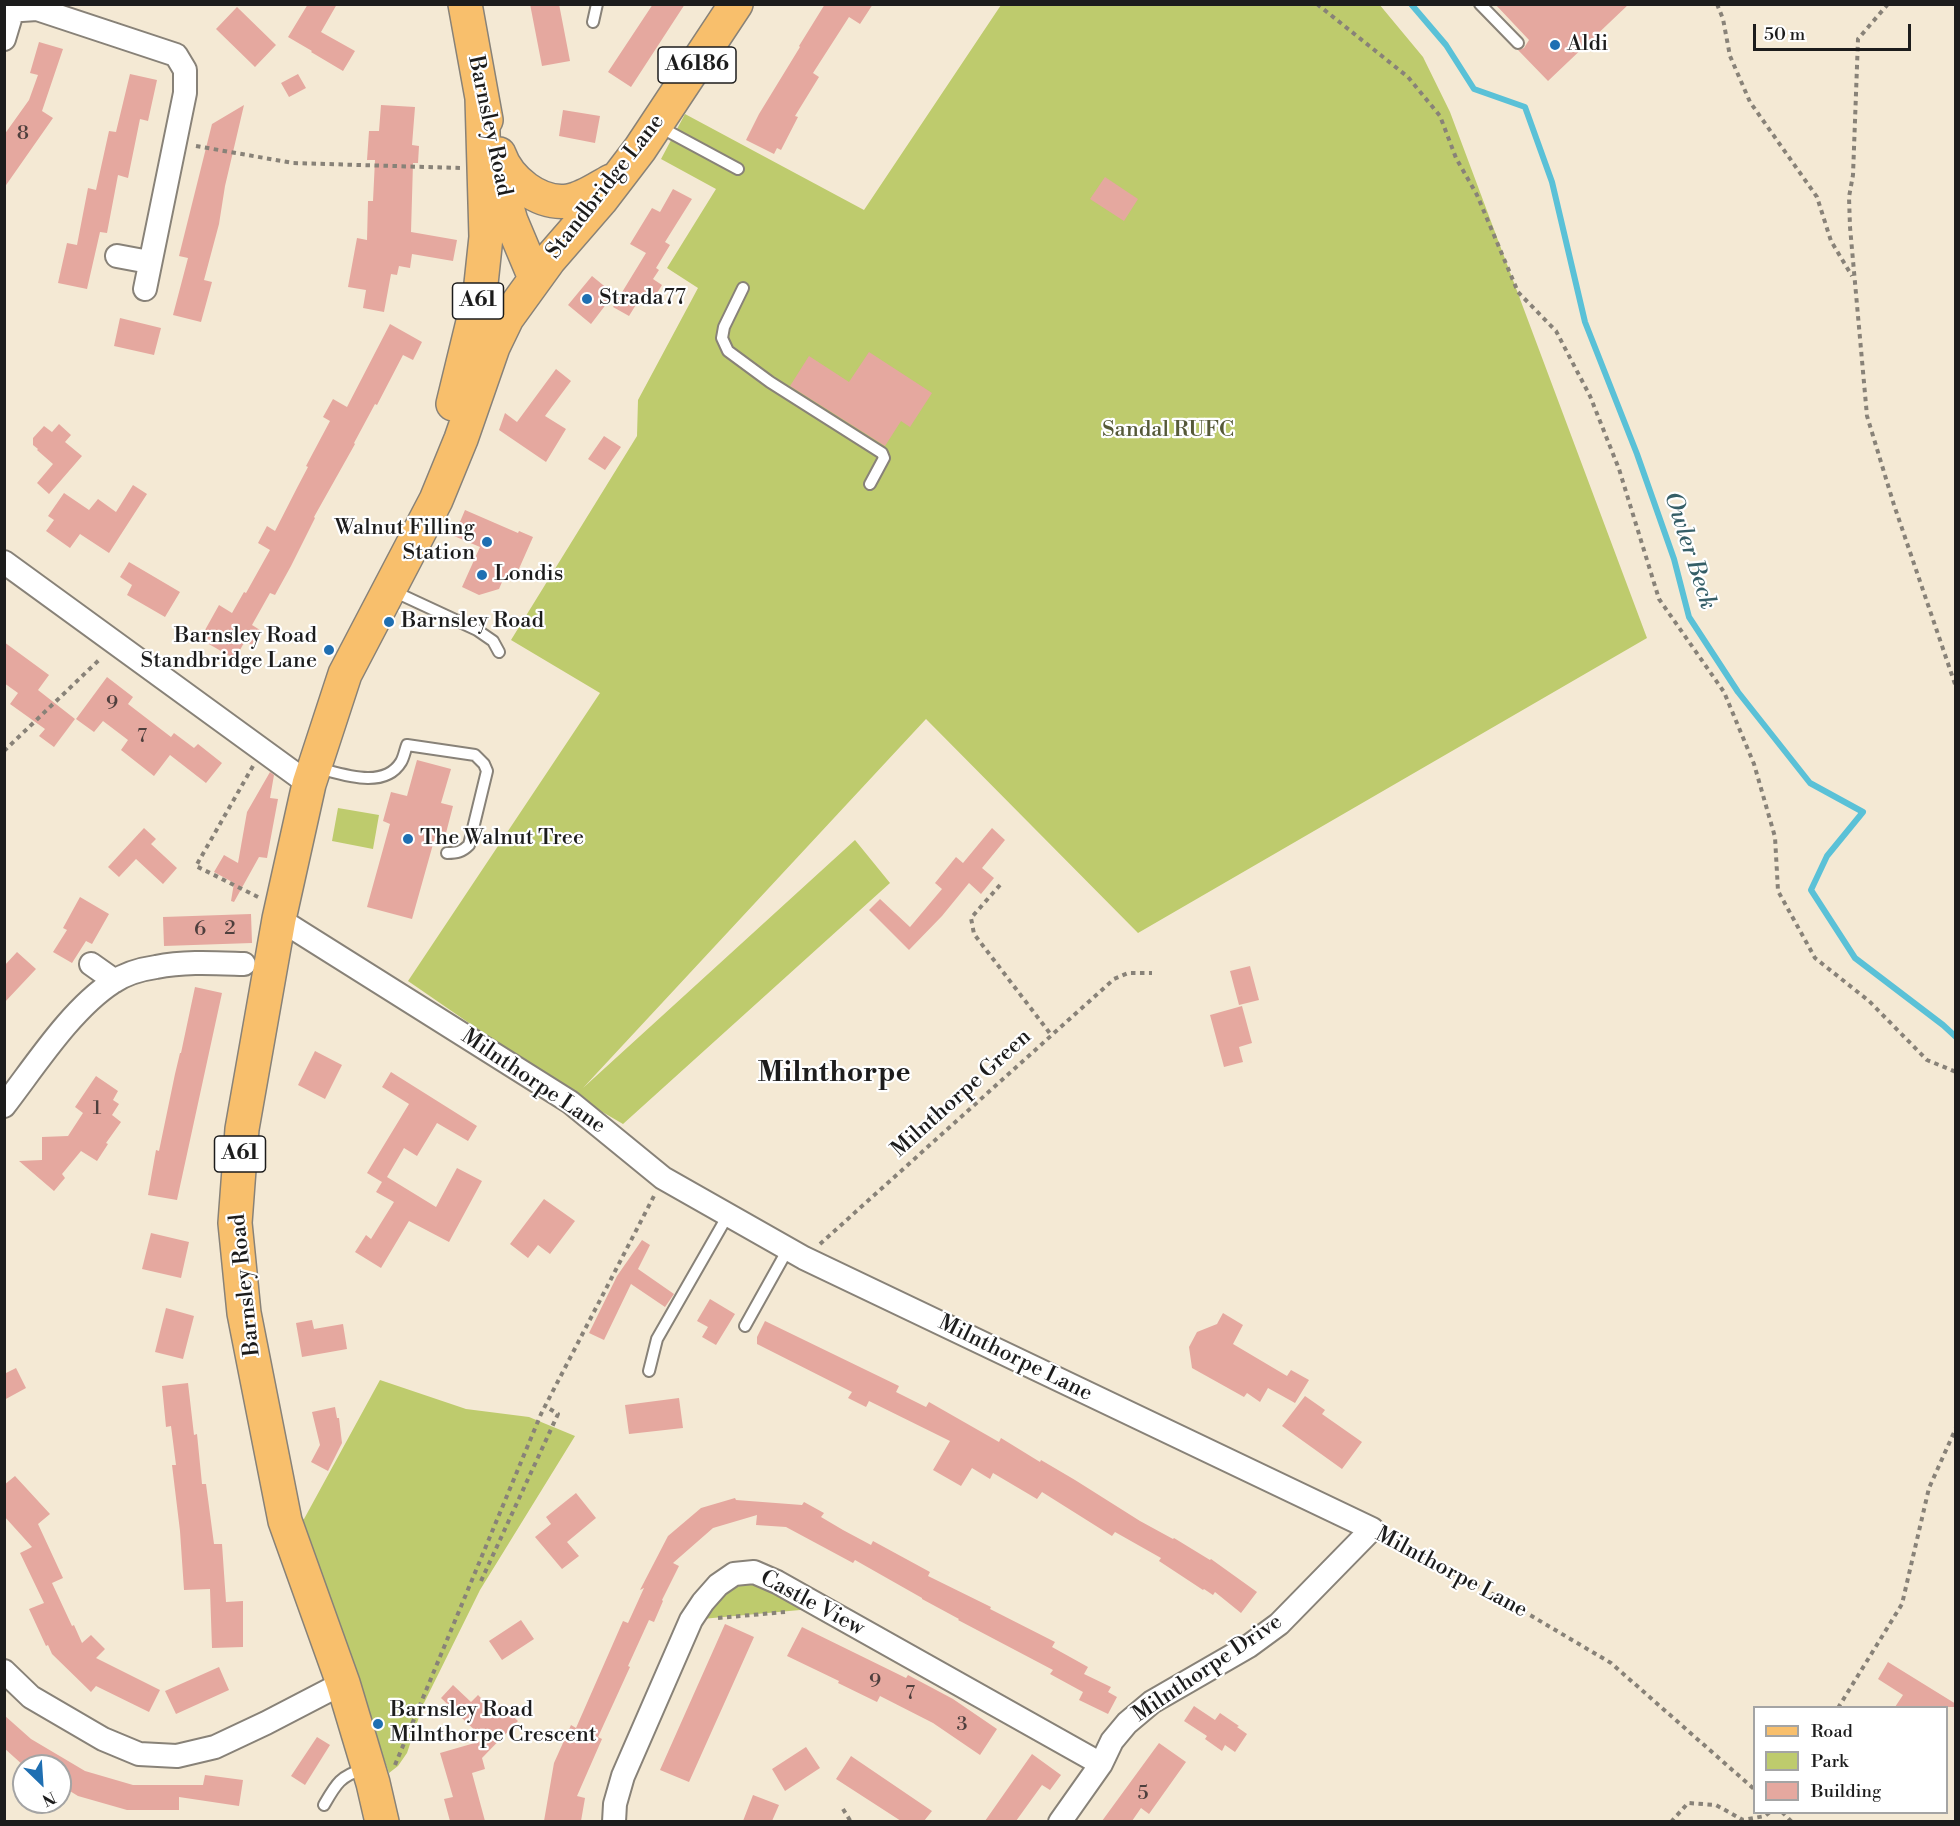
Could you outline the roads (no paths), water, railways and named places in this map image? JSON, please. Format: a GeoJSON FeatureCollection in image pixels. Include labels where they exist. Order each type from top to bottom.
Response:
{"type":"FeatureCollection","features":[{"type":"Feature","properties":{"kind":"main road","name":"Barnsley Road"},"geometry":{"type":"LineString","coordinates":[[382,1821],[371,1775],[343,1683],[285,1521],[244,1313],[235,1223],[242,1129],[280,914],[312,776],[345,674],[436,500],[493,347],[507,318],[535,278],[511,221],[492,157],[465,4]]}},
{"type":"Feature","properties":{"kind":"main road","name":"Standbridge Lane"},"geometry":{"type":"LineString","coordinates":[[535,278],[621,174],[657,125],[736,4]]}},
{"type":"Feature","properties":{"kind":"main road","name":"A61"},"geometry":{"type":"LineString","coordinates":[[436,500],[452,408],[480,293],[486,237],[482,98]]}},
{"type":"Feature","properties":{"kind":"main road","name":"A61"},"geometry":{"type":"LineString","coordinates":[[482,98],[503,165],[525,189],[546,199],[568,201],[592,192],[621,174]]}},
{"type":"Feature","properties":{"kind":"street"},"geometry":{"type":"LineString","coordinates":[[4,39],[10,19],[5,10],[37,9],[176,55],[185,70],[185,93],[145,289]]}},
{"type":"Feature","properties":{"kind":"street"},"geometry":{"type":"LineString","coordinates":[[117,256],[149,262]]}},
{"type":"Feature","properties":{"kind":"street"},"geometry":{"type":"LineString","coordinates":[[4,562],[262,750],[312,776]]}},
{"type":"Feature","properties":{"kind":"street","name":"Milnthorpe Lane"},"geometry":{"type":"LineString","coordinates":[[280,914],[570,1101],[663,1178],[796,1254],[1372,1529]]}},
{"type":"Feature","properties":{"kind":"street"},"geometry":{"type":"LineString","coordinates":[[4,1106],[67,1024],[115,981],[155,967],[178,963],[244,964]]}},
{"type":"Feature","properties":{"kind":"street"},"geometry":{"type":"LineString","coordinates":[[91,964],[115,981]]}},
{"type":"Feature","properties":{"kind":"street","name":"Milnthorpe Drive"},"geometry":{"type":"LineString","coordinates":[[1060,1821],[1101,1764],[1112,1741],[1127,1723],[1152,1702],[1249,1646],[1279,1624],[1372,1529]]}},
{"type":"Feature","properties":{"kind":"street","name":"Castle View"},"geometry":{"type":"LineString","coordinates":[[614,1821],[615,1804],[622,1776],[691,1620],[718,1585],[734,1574],[754,1572],[777,1582],[1101,1764]]}},
{"type":"Feature","properties":{"kind":"street"},"geometry":{"type":"LineString","coordinates":[[4,1671],[32,1697],[103,1739],[139,1754],[177,1756],[215,1747],[343,1683]]}},
{"type":"Feature","properties":{"kind":"lane"},"geometry":{"type":"LineString","coordinates":[[593,22],[597,4]]}},
{"type":"Feature","properties":{"kind":"lane"},"geometry":{"type":"LineString","coordinates":[[1480,4],[1518,44]]}},
{"type":"Feature","properties":{"kind":"lane"},"geometry":{"type":"LineString","coordinates":[[657,125],[738,169]]}},
{"type":"Feature","properties":{"kind":"lane"},"geometry":{"type":"LineString","coordinates":[[743,288],[724,327],[722,338],[728,351],[770,382],[882,453],[884,458],[882,464],[870,484]]}},
{"type":"Feature","properties":{"kind":"lane"},"geometry":{"type":"LineString","coordinates":[[390,589],[477,630],[493,641],[499,652]]}},
{"type":"Feature","properties":{"kind":"lane"},"geometry":{"type":"LineString","coordinates":[[312,776],[381,777],[401,763],[407,744],[475,755],[487,771],[469,845],[455,853],[447,853]]}},
{"type":"Feature","properties":{"kind":"lane"},"geometry":{"type":"LineString","coordinates":[[649,1371],[657,1339],[728,1215]]}},
{"type":"Feature","properties":{"kind":"lane"},"geometry":{"type":"LineString","coordinates":[[745,1326],[796,1254]]}},
{"type":"Feature","properties":{"kind":"lane"},"geometry":{"type":"LineString","coordinates":[[324,1805],[334,1787],[347,1774],[371,1775]]}},
{"type":"Feature","properties":{"kind":"waterway","name":"Owler Beck"},"geometry":{"type":"LineString","coordinates":[[1411,4],[1446,45],[1474,89],[1525,107],[1552,182],[1585,322],[1637,454],[1674,559],[1689,617],[1738,692],[1810,783],[1863,812],[1827,856],[1811,890],[1855,958],[1956,1037]]}},
{"type":"Feature","properties":{"kind":"place","name":"Aldi"},"geometry":{"type":"Point","coordinates":[1555,45]}},
{"type":"Feature","properties":{"kind":"place","name":"Strada77"},"geometry":{"type":"Point","coordinates":[587,299]}},
{"type":"Feature","properties":{"kind":"place","name":"Walnut Filling Station"},"geometry":{"type":"Point","coordinates":[487,542]}},
{"type":"Feature","properties":{"kind":"place","name":"Londis"},"geometry":{"type":"Point","coordinates":[482,575]}},
{"type":"Feature","properties":{"kind":"place","name":"Barnsley Road"},"geometry":{"type":"Point","coordinates":[389,622]}},
{"type":"Feature","properties":{"kind":"place","name":"Barnsley Road Standbridge Lane"},"geometry":{"type":"Point","coordinates":[329,650]}},
{"type":"Feature","properties":{"kind":"place","name":"The Walnut Tree"},"geometry":{"type":"Point","coordinates":[408,839]}},
{"type":"Feature","properties":{"kind":"place","name":"Barnsley Road Milnthorpe Crescent"},"geometry":{"type":"Point","coordinates":[378,1724]}},
{"type":"Feature","properties":{"kind":"district","name":"Milnthorpe"},"geometry":{"type":"Point","coordinates":[834,1074]}},
{"type":"Feature","properties":{"kind":"park label","name":"Sandal RUFC"},"geometry":{"type":"Point","coordinates":[1168,431]}}]}
